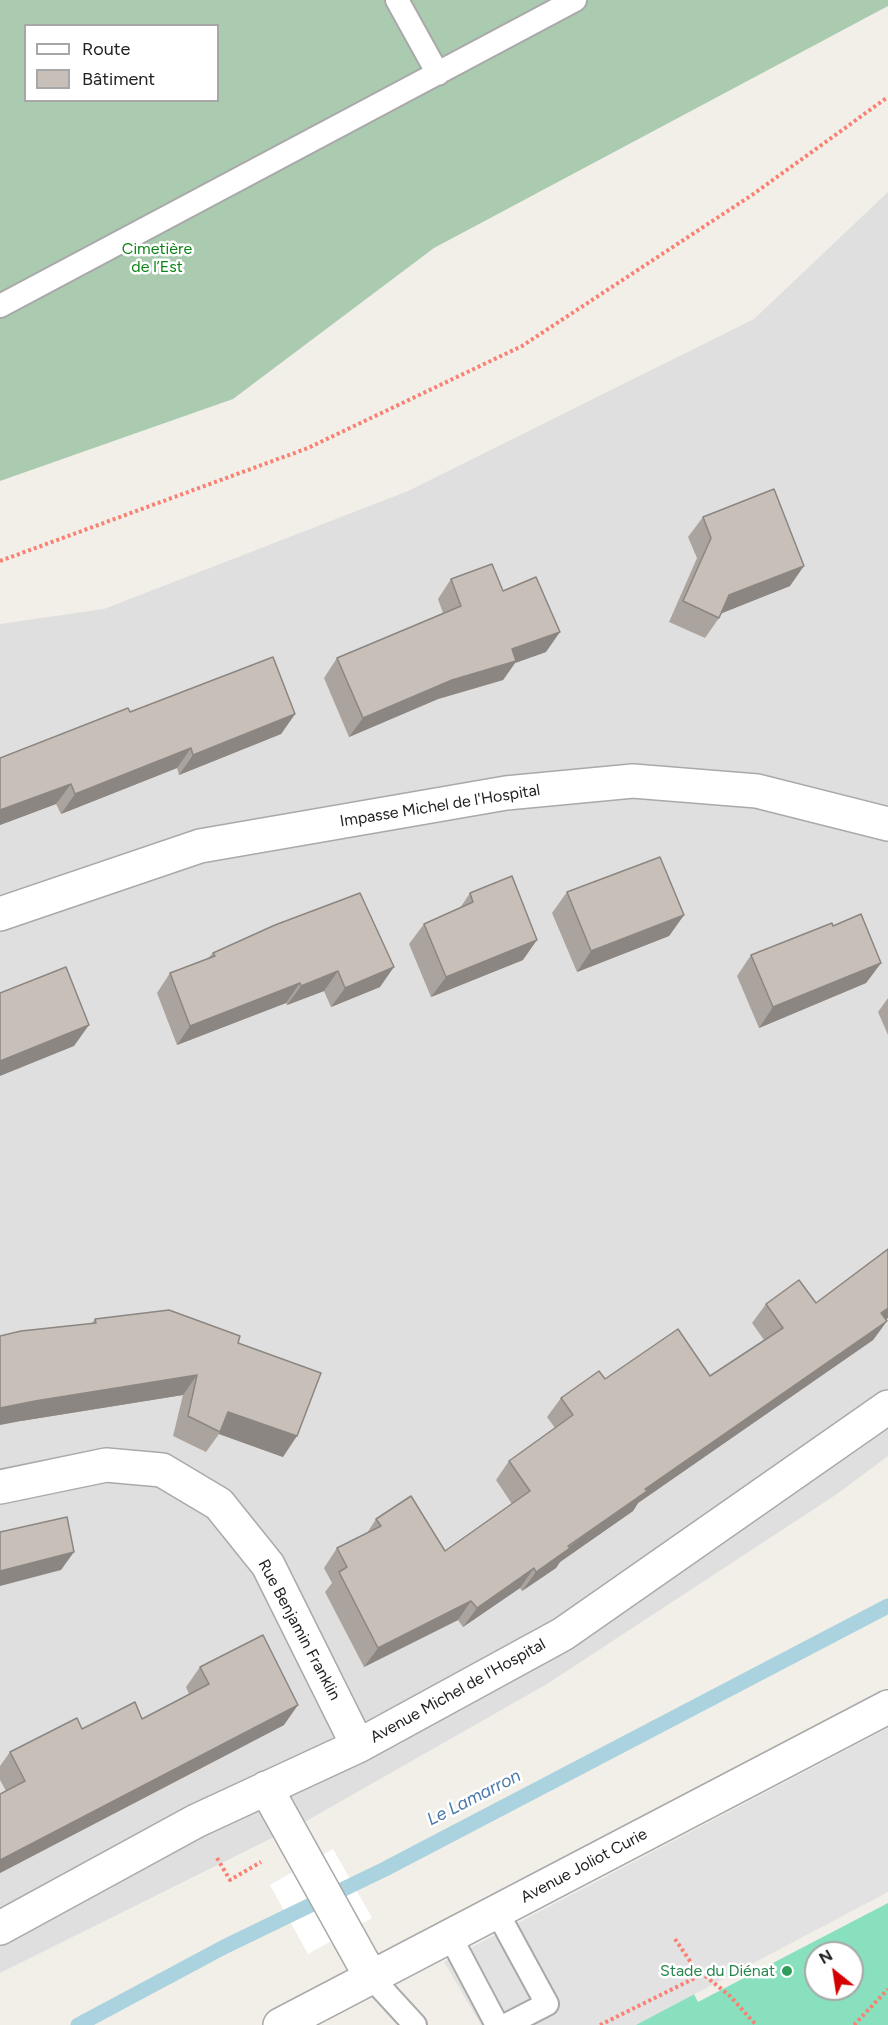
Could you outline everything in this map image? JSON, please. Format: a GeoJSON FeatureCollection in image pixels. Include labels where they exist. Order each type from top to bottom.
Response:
{"type":"FeatureCollection","features":[{"type":"Feature","properties":{"kind":"street","name":"Impasse Michel de l'Hospital"},"geometry":{"type":"LineString","coordinates":[[0,914],[200,846],[506,793],[633,781],[667,783],[757,791],[888,824]]}},
{"type":"Feature","properties":{"kind":"street","name":"Avenue Michel de l'Hospital"},"geometry":{"type":"LineString","coordinates":[[0,1928],[196,1821],[358,1746],[563,1634],[888,1407]]}},
{"type":"Feature","properties":{"kind":"street","name":"Rue Benjamin Franklin"},"geometry":{"type":"LineString","coordinates":[[0,1487],[106,1465],[162,1470],[219,1504],[268,1565],[358,1746]]}},
{"type":"Feature","properties":{"kind":"street","name":"Avenue Joliot Curie"},"geometry":{"type":"LineString","coordinates":[[280,2025],[888,1707]]}},
{"type":"Feature","properties":{"kind":"street"},"geometry":{"type":"LineString","coordinates":[[266,1788],[371,1977]]}},
{"type":"Feature","properties":{"kind":"lane"},"geometry":{"type":"LineString","coordinates":[[397,0],[438,74]]}},
{"type":"Feature","properties":{"kind":"lane"},"geometry":{"type":"LineString","coordinates":[[0,306],[575,0]]}},
{"type":"Feature","properties":{"kind":"lane"},"geometry":{"type":"LineString","coordinates":[[497,1912],[547,2004],[506,2025]]}},
{"type":"Feature","properties":{"kind":"lane"},"geometry":{"type":"LineString","coordinates":[[450,1936],[497,2025]]}},
{"type":"Feature","properties":{"kind":"lane"},"geometry":{"type":"LineString","coordinates":[[371,1977],[415,2025]]}},
{"type":"Feature","properties":{"kind":"path"},"geometry":{"type":"LineString","coordinates":[[0,561],[308,448],[522,346],[752,195],[888,97]]}},
{"type":"Feature","properties":{"kind":"path"},"geometry":{"type":"LineString","coordinates":[[196,1821],[230,1880],[267,1859]]}},
{"type":"Feature","properties":{"kind":"path"},"geometry":{"type":"LineString","coordinates":[[675,1939],[694,1967],[730,1996],[756,2025]]}},
{"type":"Feature","properties":{"kind":"path"},"geometry":{"type":"LineString","coordinates":[[600,2025],[703,1974]]}},
{"type":"Feature","properties":{"kind":"path"},"geometry":{"type":"LineString","coordinates":[[854,2025],[888,1989]]}},
{"type":"Feature","properties":{"kind":"shaded area"},"geometry":{"type":"Polygon","coordinates":[[[888,192],[888,1456],[837,1494],[547,1684],[308,1820],[0,1973],[0,624],[104,609],[408,491],[754,319],[888,192]]]}},
{"type":"Feature","properties":{"kind":"shaded area"},"geometry":{"type":"Polygon","coordinates":[[[888,1728],[888,1892],[636,2025],[481,2025],[444,1962],[888,1728]]]}},
{"type":"Feature","properties":{"kind":"green space","name":"Cimetière de l’Est"},"geometry":{"type":"Polygon","coordinates":[[[0,0],[888,0],[888,6],[434,248],[233,399],[0,481],[0,0]]]}},
{"type":"Feature","properties":{"kind":"green space","name":"Stade du Diénat"},"geometry":{"type":"Polygon","coordinates":[[[888,1903],[888,2025],[623,2025],[692,1990],[698,2002],[804,1947],[804,2001],[864,2001],[864,1941],[815,1941],[888,1903]]]}},
{"type":"Feature","properties":{"kind":"pier"},"geometry":{"type":"Polygon","coordinates":[[[333,1849],[372,1918],[308,1954],[270,1885],[333,1849]]]}},
{"type":"Feature","properties":{"kind":"building"},"geometry":{"type":"Polygon","coordinates":[[[774,489],[804,566],[729,595],[719,618],[683,601],[711,538],[703,517],[774,489]]]}},
{"type":"Feature","properties":{"kind":"building"},"geometry":{"type":"Polygon","coordinates":[[[492,564],[503,591],[536,577],[560,632],[512,649],[516,661],[452,680],[363,718],[337,658],[461,606],[451,579],[492,564]]]}},
{"type":"Feature","properties":{"kind":"building"},"geometry":{"type":"Polygon","coordinates":[[[273,657],[295,714],[193,755],[191,748],[75,794],[71,784],[0,810],[0,758],[128,708],[130,712],[273,657]]]}},
{"type":"Feature","properties":{"kind":"building"},"geometry":{"type":"Polygon","coordinates":[[[660,857],[684,915],[591,951],[567,892],[660,857]]]}},
{"type":"Feature","properties":{"kind":"building"},"geometry":{"type":"Polygon","coordinates":[[[512,876],[537,940],[446,977],[424,924],[473,902],[470,893],[512,876]]]}},
{"type":"Feature","properties":{"kind":"building"},"geometry":{"type":"Polygon","coordinates":[[[360,893],[394,967],[345,988],[338,971],[301,986],[300,983],[190,1026],[170,973],[215,956],[213,953],[275,925],[360,893]]]}},
{"type":"Feature","properties":{"kind":"building"},"geometry":{"type":"Polygon","coordinates":[[[861,914],[881,963],[773,1007],[751,955],[861,914]]]}},
{"type":"Feature","properties":{"kind":"building"},"geometry":{"type":"Polygon","coordinates":[[[66,967],[89,1025],[0,1061],[0,993],[66,967]]]}},
{"type":"Feature","properties":{"kind":"building"},"geometry":{"type":"Polygon","coordinates":[[[888,1249],[888,1308],[881,1313],[887,1321],[645,1489],[647,1491],[568,1546],[570,1548],[536,1572],[534,1568],[477,1608],[471,1601],[378,1648],[339,1572],[347,1567],[337,1548],[381,1526],[376,1519],[411,1496],[445,1551],[530,1491],[509,1461],[573,1415],[561,1398],[599,1371],[605,1379],[678,1329],[710,1376],[783,1328],[766,1304],[799,1280],[816,1303],[888,1249]]]}},
{"type":"Feature","properties":{"kind":"building"},"geometry":{"type":"Polygon","coordinates":[[[169,1310],[240,1336],[238,1343],[321,1373],[297,1436],[228,1412],[220,1432],[188,1416],[197,1375],[0,1408],[0,1336],[21,1331],[96,1323],[95,1319],[169,1310]]]}},
{"type":"Feature","properties":{"kind":"building"},"geometry":{"type":"Polygon","coordinates":[[[67,1517],[74,1552],[0,1571],[0,1532],[67,1517]]]}},
{"type":"Feature","properties":{"kind":"building"},"geometry":{"type":"Polygon","coordinates":[[[263,1635],[298,1705],[0,1860],[0,1794],[25,1781],[10,1752],[77,1718],[82,1729],[135,1702],[142,1719],[209,1684],[200,1667],[263,1635]]]}},
{"type":"Feature","properties":{"kind":"waterway","name":"Le Lamarron"},"geometry":{"type":"LineString","coordinates":[[78,2025],[224,1947],[385,1869],[888,1606]]}},
{"type":"Feature","properties":{"kind":"place","name":"Stade du Diénat"},"geometry":{"type":"Point","coordinates":[787,1971]}}]}
